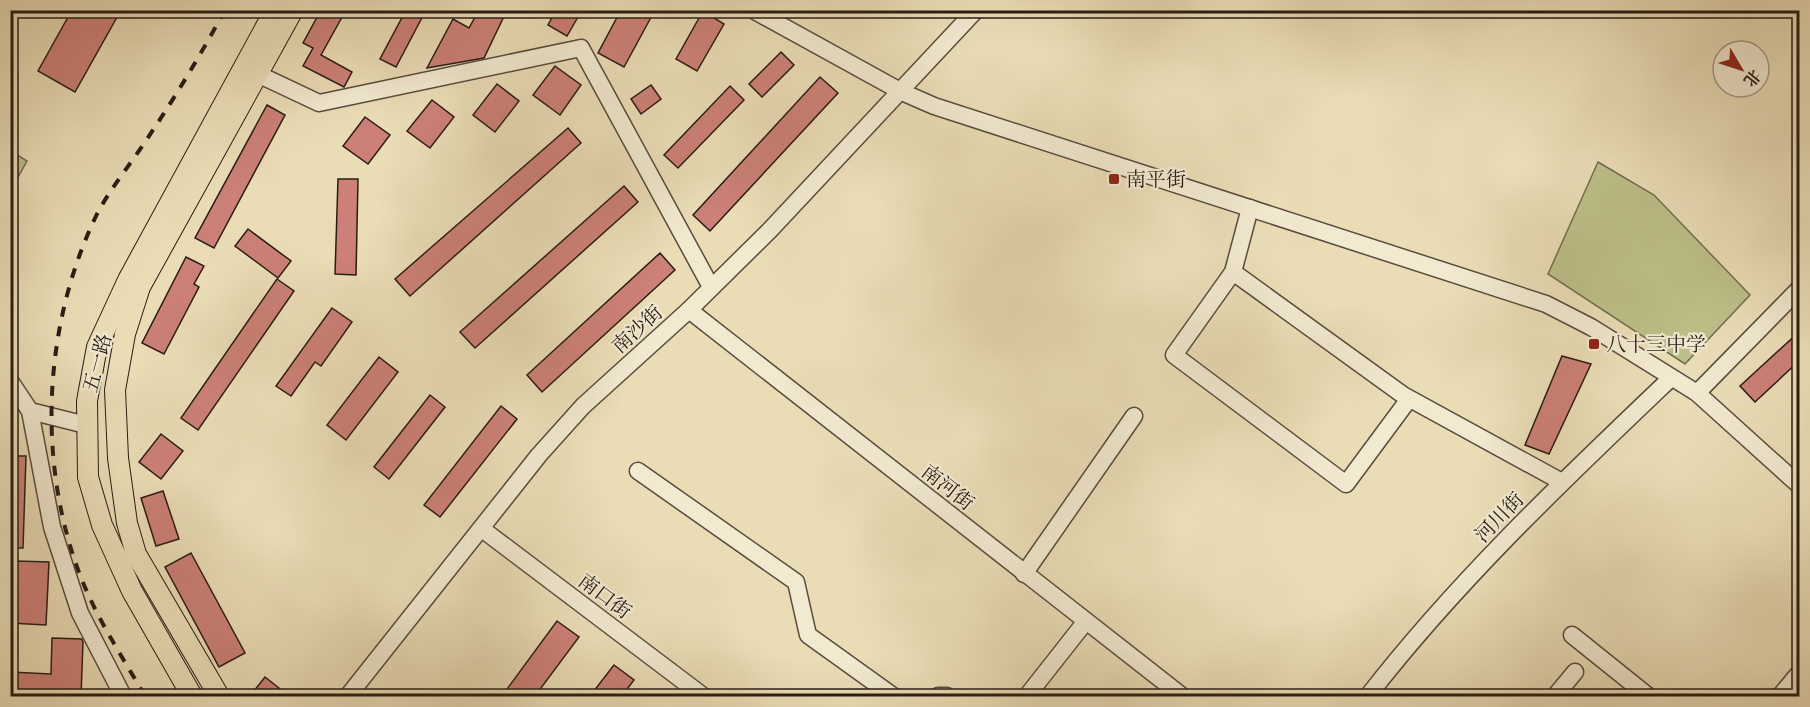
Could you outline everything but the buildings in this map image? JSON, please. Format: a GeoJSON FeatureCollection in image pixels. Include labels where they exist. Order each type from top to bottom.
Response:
{"type":"FeatureCollection","features":[{"type":"Feature","properties":{"kind":"main road","name":"五一路"},"geometry":{"type":"LineString","coordinates":[[219,696],[136,554],[122,488],[115,390],[125,334],[140,287],[251,70],[275,10]]}},
{"type":"Feature","properties":{"kind":"main road","name":"五一路"},"geometry":{"type":"LineString","coordinates":[[192,696],[114,554],[88,477],[87,401],[98,347],[128,280],[251,70],[293,10]]}},
{"type":"Feature","properties":{"kind":"street"},"geometry":{"type":"LineString","coordinates":[[753,10],[902,92],[934,106],[1546,304],[1591,327],[1696,393],[1800,486]]}},
{"type":"Feature","properties":{"kind":"street","name":"南沙街"},"geometry":{"type":"LineString","coordinates":[[348,696],[482,530],[539,455],[583,406],[689,310],[902,92],[976,10]]}},
{"type":"Feature","properties":{"kind":"street"},"geometry":{"type":"LineString","coordinates":[[251,70],[319,103],[581,48],[711,287]]}},
{"type":"Feature","properties":{"kind":"street"},"geometry":{"type":"LineString","coordinates":[[1250,208],[1233,272],[1174,355],[1346,484],[1409,399]]}},
{"type":"Feature","properties":{"kind":"street"},"geometry":{"type":"LineString","coordinates":[[1233,272],[1409,399],[1562,482]]}},
{"type":"Feature","properties":{"kind":"street"},"geometry":{"type":"LineString","coordinates":[[1696,393],[1800,288]]}},
{"type":"Feature","properties":{"kind":"street","name":"南河街"},"geometry":{"type":"LineString","coordinates":[[689,310],[1182,696]]}},
{"type":"Feature","properties":{"kind":"street","name":"河川街"},"geometry":{"type":"LineString","coordinates":[[1368,696],[1448,598],[1562,482],[1671,378]]}},
{"type":"Feature","properties":{"kind":"street"},"geometry":{"type":"LineString","coordinates":[[10,381],[30,411],[52,527],[80,613],[123,696]]}},
{"type":"Feature","properties":{"kind":"street"},"geometry":{"type":"LineString","coordinates":[[30,411],[86,425]]}},
{"type":"Feature","properties":{"kind":"street"},"geometry":{"type":"LineString","coordinates":[[1024,573],[1134,416]]}},
{"type":"Feature","properties":{"kind":"street"},"geometry":{"type":"LineString","coordinates":[[638,471],[796,582],[808,635],[893,696]]}},
{"type":"Feature","properties":{"kind":"street","name":"南口街"},"geometry":{"type":"LineString","coordinates":[[482,530],[703,696]]}},
{"type":"Feature","properties":{"kind":"street"},"geometry":{"type":"LineString","coordinates":[[1027,696],[1039,688],[1086,621]]}},
{"type":"Feature","properties":{"kind":"street"},"geometry":{"type":"LineString","coordinates":[[1572,635],[1648,696]]}},
{"type":"Feature","properties":{"kind":"street"},"geometry":{"type":"LineString","coordinates":[[1555,696],[1575,672]]}},
{"type":"Feature","properties":{"kind":"street"},"geometry":{"type":"LineString","coordinates":[[1780,696],[1800,672]]}},
{"type":"Feature","properties":{"kind":"street"},"geometry":{"type":"LineString","coordinates":[[938,696],[947,696]]}},
{"type":"Feature","properties":{"kind":"green space"},"geometry":{"type":"Polygon","coordinates":[[[11,151],[27,161],[13,186],[11,184],[11,151]]]}},
{"type":"Feature","properties":{"kind":"green space"},"geometry":{"type":"Polygon","coordinates":[[[1598,162],[1654,195],[1750,295],[1685,364],[1548,274],[1598,162]]]}},
{"type":"Feature","properties":{"kind":"railway"},"geometry":{"type":"LineString","coordinates":[[145,696],[107,632],[90,598],[76,564],[64,521],[56,477],[52,432],[52,387],[57,342],[66,298],[97,214],[176,93],[225,10]]}},
{"type":"Feature","properties":{"kind":"place","name":"南平街"},"geometry":{"type":"Point","coordinates":[1114,179]}},
{"type":"Feature","properties":{"kind":"place","name":"八十三中学"},"geometry":{"type":"Point","coordinates":[1594,344]}}]}
